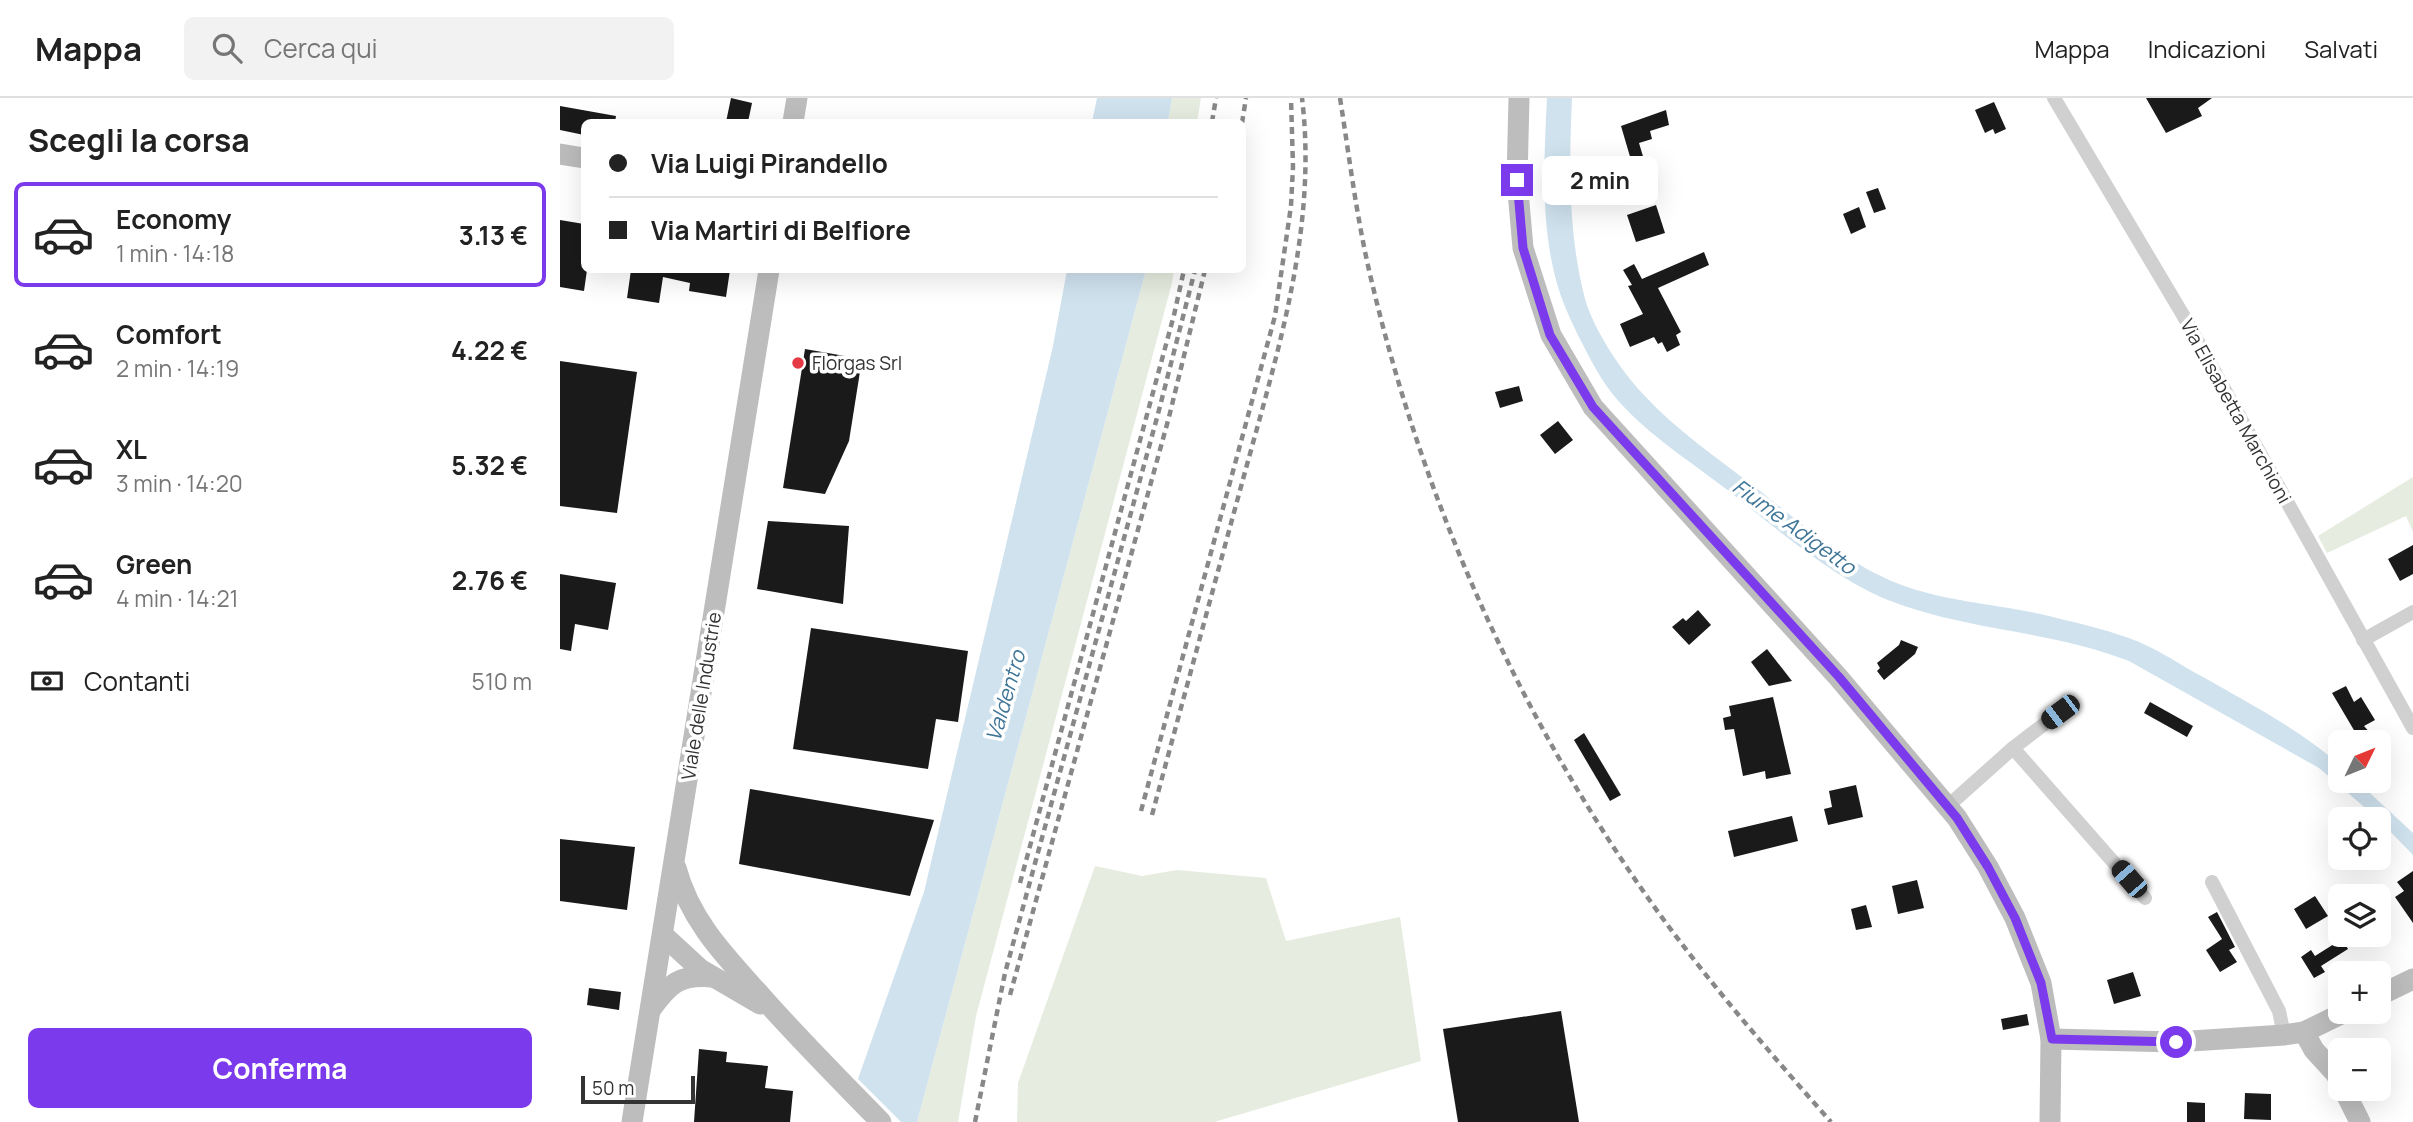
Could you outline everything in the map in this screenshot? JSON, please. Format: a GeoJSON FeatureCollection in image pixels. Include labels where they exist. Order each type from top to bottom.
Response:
{"type":"FeatureCollection","features":[{"type":"Feature","properties":{"kind":"street"},"geometry":{"type":"LineString","coordinates":[[794,119],[797,98]]}},
{"type":"Feature","properties":{"kind":"street"},"geometry":{"type":"LineString","coordinates":[[1519,98],[1517,180],[1523,248],[1550,335],[1593,407],[1839,677],[1957,818],[1988,867],[2015,918],[2041,983],[2052,1039],[2050,1122]]}},
{"type":"Feature","properties":{"kind":"street","name":"Via Elisabetta Marchioni"},"geometry":{"type":"LineString","coordinates":[[2054,98],[2183,315],[2413,728]]}},
{"type":"Feature","properties":{"kind":"street"},"geometry":{"type":"LineString","coordinates":[[560,154],[581,158]]}},
{"type":"Feature","properties":{"kind":"street","name":"Viale delle Industrie"},"geometry":{"type":"LineString","coordinates":[[632,1122],[769,273]]}},
{"type":"Feature","properties":{"kind":"street"},"geometry":{"type":"LineString","coordinates":[[2363,640],[2413,612]]}},
{"type":"Feature","properties":{"kind":"street"},"geometry":{"type":"LineString","coordinates":[[1948,806],[2013,748],[2060,712]]}},
{"type":"Feature","properties":{"kind":"street"},"geometry":{"type":"LineString","coordinates":[[2013,748],[2145,898]]}},
{"type":"Feature","properties":{"kind":"street"},"geometry":{"type":"LineString","coordinates":[[675,862],[682,890],[710,939],[776,1013],[881,1122]]}},
{"type":"Feature","properties":{"kind":"street"},"geometry":{"type":"LineString","coordinates":[[2212,882],[2279,1011],[2294,1034],[2328,1065]]}},
{"type":"Feature","properties":{"kind":"street"},"geometry":{"type":"LineString","coordinates":[[663,935],[687,933],[710,939]]}},
{"type":"Feature","properties":{"kind":"street"},"geometry":{"type":"LineString","coordinates":[[663,935],[684,957],[776,1013]]}},
{"type":"Feature","properties":{"kind":"street"},"geometry":{"type":"LineString","coordinates":[[650,1010],[664,991],[676,982],[689,976],[713,977]]}},
{"type":"Feature","properties":{"kind":"street"},"geometry":{"type":"LineString","coordinates":[[2391,990],[2413,979]]}},
{"type":"Feature","properties":{"kind":"street"},"geometry":{"type":"LineString","coordinates":[[2052,1039],[2176,1042],[2294,1034],[2328,1020]]}},
{"type":"Feature","properties":{"kind":"street"},"geometry":{"type":"LineString","coordinates":[[2350,1101],[2360,1122]]}},
{"type":"Feature","properties":{"kind":"shaded area"},"geometry":{"type":"Polygon","coordinates":[[[1172,98],[1201,98],[1198,119],[1168,119],[1172,98]]]}},
{"type":"Feature","properties":{"kind":"shaded area"},"geometry":{"type":"Polygon","coordinates":[[[1145,273],[1174,273],[976,1016],[958,1122],[917,1122],[1145,273]]]}},
{"type":"Feature","properties":{"kind":"shaded area"},"geometry":{"type":"Polygon","coordinates":[[[2413,477],[2413,532],[2406,516],[2327,553],[2318,536],[2413,477]]]}},
{"type":"Feature","properties":{"kind":"shaded area"},"geometry":{"type":"Polygon","coordinates":[[[1095,866],[1142,876],[1177,870],[1266,878],[1286,941],[1400,917],[1421,1061],[1214,1122],[1017,1122],[1018,1083],[1095,866]]]}},
{"type":"Feature","properties":{"kind":"water"},"geometry":{"type":"Polygon","coordinates":[[[1097,98],[1172,98],[1168,119],[1093,119],[1097,98]]]}},
{"type":"Feature","properties":{"kind":"water","name":"Fiume Adigetto"},"geometry":{"type":"Polygon","coordinates":[[[1547,98],[1572,98],[1570,173],[1573,224],[1579,274],[1589,311],[1609,350],[1626,374],[1669,420],[1697,443],[1824,541],[1860,565],[1918,590],[2034,613],[2129,638],[2155,650],[2291,728],[2328,755],[2328,776],[2319,768],[2129,661],[2069,643],[1948,618],[1888,600],[1829,568],[1789,539],[1650,431],[1618,400],[1601,378],[1573,324],[1558,287],[1548,240],[1544,169],[1547,98]]]}},
{"type":"Feature","properties":{"kind":"water","name":"Valdentro"},"geometry":{"type":"Polygon","coordinates":[[[1066,273],[1145,273],[917,1122],[901,1122],[858,1079],[924,892],[1053,346],[1066,273]]]}},
{"type":"Feature","properties":{"kind":"water"},"geometry":{"type":"Polygon","coordinates":[[[2348,793],[2370,793],[2385,807],[2364,807],[2348,793]]]}},
{"type":"Feature","properties":{"kind":"water"},"geometry":{"type":"Polygon","coordinates":[[[2391,813],[2413,833],[2413,855],[2391,832],[2391,813]]]}},
{"type":"Feature","properties":{"kind":"building"},"geometry":{"type":"Polygon","coordinates":[[[731,98],[752,103],[749,119],[727,119],[731,98]]]}},
{"type":"Feature","properties":{"kind":"building"},"geometry":{"type":"Polygon","coordinates":[[[2146,98],[2212,98],[2198,108],[2202,116],[2166,133],[2146,98]]]}},
{"type":"Feature","properties":{"kind":"building"},"geometry":{"type":"Polygon","coordinates":[[[1994,102],[2006,129],[1995,134],[1993,129],[1985,133],[1975,110],[1994,102]]]}},
{"type":"Feature","properties":{"kind":"building"},"geometry":{"type":"Polygon","coordinates":[[[560,106],[616,116],[616,119],[581,119],[581,134],[560,130],[560,106]]]}},
{"type":"Feature","properties":{"kind":"building"},"geometry":{"type":"Polygon","coordinates":[[[1666,110],[1669,125],[1650,131],[1652,139],[1639,143],[1648,173],[1636,177],[1621,126],[1666,110]]]}},
{"type":"Feature","properties":{"kind":"building"},"geometry":{"type":"Polygon","coordinates":[[[1878,188],[1886,209],[1874,213],[1866,192],[1878,188]]]}},
{"type":"Feature","properties":{"kind":"building"},"geometry":{"type":"Polygon","coordinates":[[[1656,205],[1665,233],[1636,242],[1627,215],[1656,205]]]}},
{"type":"Feature","properties":{"kind":"building"},"geometry":{"type":"Polygon","coordinates":[[[1859,207],[1866,227],[1851,234],[1843,214],[1859,207]]]}},
{"type":"Feature","properties":{"kind":"building"},"geometry":{"type":"Polygon","coordinates":[[[560,220],[581,224],[581,273],[587,273],[584,291],[560,287],[560,220]]]}},
{"type":"Feature","properties":{"kind":"building"},"geometry":{"type":"Polygon","coordinates":[[[1704,252],[1709,265],[1658,288],[1681,332],[1676,335],[1680,345],[1667,352],[1662,342],[1658,344],[1654,337],[1630,347],[1620,324],[1643,314],[1623,270],[1634,264],[1642,279],[1704,252]]]}},
{"type":"Feature","properties":{"kind":"building"},"geometry":{"type":"Polygon","coordinates":[[[631,273],[730,273],[726,297],[689,291],[690,283],[663,277],[659,303],[627,298],[631,273]]]}},
{"type":"Feature","properties":{"kind":"building"},"geometry":{"type":"Polygon","coordinates":[[[805,349],[862,359],[849,441],[825,494],[783,488],[805,349]]]}},
{"type":"Feature","properties":{"kind":"building"},"geometry":{"type":"Polygon","coordinates":[[[560,361],[637,372],[617,513],[560,506],[560,361]]]}},
{"type":"Feature","properties":{"kind":"building"},"geometry":{"type":"Polygon","coordinates":[[[1519,386],[1523,401],[1500,408],[1495,392],[1519,386]]]}},
{"type":"Feature","properties":{"kind":"building"},"geometry":{"type":"Polygon","coordinates":[[[1558,421],[1573,440],[1555,454],[1540,435],[1558,421]]]}},
{"type":"Feature","properties":{"kind":"building"},"geometry":{"type":"Polygon","coordinates":[[[768,521],[849,526],[843,604],[757,589],[768,521]]]}},
{"type":"Feature","properties":{"kind":"building"},"geometry":{"type":"Polygon","coordinates":[[[2413,545],[2413,574],[2400,581],[2388,559],[2413,545]]]}},
{"type":"Feature","properties":{"kind":"building"},"geometry":{"type":"Polygon","coordinates":[[[560,574],[616,583],[608,630],[575,624],[571,651],[560,649],[560,574]]]}},
{"type":"Feature","properties":{"kind":"building"},"geometry":{"type":"Polygon","coordinates":[[[1698,610],[1711,625],[1689,645],[1672,627],[1683,618],[1686,621],[1698,610]]]}},
{"type":"Feature","properties":{"kind":"building"},"geometry":{"type":"Polygon","coordinates":[[[811,628],[968,651],[958,722],[936,719],[928,769],[793,749],[811,628]]]}},
{"type":"Feature","properties":{"kind":"building"},"geometry":{"type":"Polygon","coordinates":[[[1901,640],[1918,647],[1915,654],[1884,680],[1877,671],[1880,668],[1877,663],[1899,645],[1901,640]]]}},
{"type":"Feature","properties":{"kind":"building"},"geometry":{"type":"Polygon","coordinates":[[[1767,649],[1792,681],[1769,686],[1751,662],[1767,649]]]}},
{"type":"Feature","properties":{"kind":"building"},"geometry":{"type":"Polygon","coordinates":[[[2346,686],[2354,702],[2361,697],[2375,720],[2364,726],[2368,730],[2354,730],[2332,693],[2346,686]]]}},
{"type":"Feature","properties":{"kind":"building"},"geometry":{"type":"Polygon","coordinates":[[[1773,697],[1791,774],[1766,779],[1765,771],[1743,776],[1734,729],[1725,730],[1723,718],[1731,716],[1729,706],[1773,697]]]}},
{"type":"Feature","properties":{"kind":"building"},"geometry":{"type":"Polygon","coordinates":[[[2150,702],[2193,726],[2187,737],[2144,713],[2150,702]]]}},
{"type":"Feature","properties":{"kind":"building"},"geometry":{"type":"Polygon","coordinates":[[[1584,733],[1621,795],[1610,801],[1574,740],[1584,733]]]}},
{"type":"Feature","properties":{"kind":"building"},"geometry":{"type":"Polygon","coordinates":[[[1856,785],[1863,817],[1828,825],[1824,809],[1832,807],[1829,791],[1856,785]]]}},
{"type":"Feature","properties":{"kind":"building"},"geometry":{"type":"Polygon","coordinates":[[[750,789],[934,820],[910,896],[739,864],[750,789]]]}},
{"type":"Feature","properties":{"kind":"building"},"geometry":{"type":"Polygon","coordinates":[[[1792,816],[1798,841],[1734,857],[1728,831],[1792,816]]]}},
{"type":"Feature","properties":{"kind":"building"},"geometry":{"type":"Polygon","coordinates":[[[560,839],[635,847],[627,910],[560,901],[560,839]]]}},
{"type":"Feature","properties":{"kind":"building"},"geometry":{"type":"Polygon","coordinates":[[[2413,871],[2413,923],[2395,897],[2404,891],[2397,882],[2413,871]]]}},
{"type":"Feature","properties":{"kind":"building"},"geometry":{"type":"Polygon","coordinates":[[[1917,880],[1924,908],[1898,914],[1892,886],[1917,880]]]}},
{"type":"Feature","properties":{"kind":"building"},"geometry":{"type":"Polygon","coordinates":[[[2315,896],[2328,916],[2306,929],[2294,909],[2315,896]]]}},
{"type":"Feature","properties":{"kind":"building"},"geometry":{"type":"Polygon","coordinates":[[[1866,905],[1872,927],[1856,930],[1851,909],[1866,905]]]}},
{"type":"Feature","properties":{"kind":"building"},"geometry":{"type":"Polygon","coordinates":[[[2217,912],[2235,947],[2229,950],[2237,962],[2220,972],[2206,950],[2222,939],[2208,917],[2217,912]]]}},
{"type":"Feature","properties":{"kind":"building"},"geometry":{"type":"Polygon","coordinates":[[[2329,947],[2348,949],[2321,966],[2325,972],[2314,978],[2301,957],[2311,950],[2315,956],[2329,947]]]}},
{"type":"Feature","properties":{"kind":"building"},"geometry":{"type":"Polygon","coordinates":[[[2133,972],[2141,996],[2114,1004],[2107,980],[2133,972]]]}},
{"type":"Feature","properties":{"kind":"building"},"geometry":{"type":"Polygon","coordinates":[[[589,988],[621,992],[619,1010],[587,1005],[589,988]]]}},
{"type":"Feature","properties":{"kind":"building"},"geometry":{"type":"Polygon","coordinates":[[[1561,1011],[1579,1122],[1458,1122],[1443,1029],[1561,1011]]]}},
{"type":"Feature","properties":{"kind":"building"},"geometry":{"type":"Polygon","coordinates":[[[2027,1014],[2029,1025],[2003,1030],[2001,1019],[2027,1014]]]}},
{"type":"Feature","properties":{"kind":"building"},"geometry":{"type":"Polygon","coordinates":[[[699,1049],[727,1052],[726,1062],[768,1066],[765,1088],[793,1091],[790,1122],[694,1122],[699,1049]]]}},
{"type":"Feature","properties":{"kind":"building"},"geometry":{"type":"Polygon","coordinates":[[[2245,1093],[2271,1094],[2271,1120],[2244,1119],[2245,1093]]]}},
{"type":"Feature","properties":{"kind":"building"},"geometry":{"type":"Polygon","coordinates":[[[2187,1102],[2205,1103],[2205,1122],[2187,1122],[2187,1102]]]}},
{"type":"Feature","properties":{"kind":"railway"},"geometry":{"type":"LineString","coordinates":[[1212,119],[1216,98]]}},
{"type":"Feature","properties":{"kind":"railway"},"geometry":{"type":"LineString","coordinates":[[1243,119],[1246,98]]}},
{"type":"Feature","properties":{"kind":"railway"},"geometry":{"type":"LineString","coordinates":[[1141,811],[1275,316],[1291,206],[1291,98]]}},
{"type":"Feature","properties":{"kind":"railway"},"geometry":{"type":"LineString","coordinates":[[1152,815],[1268,388],[1291,293],[1304,196],[1302,98]]}},
{"type":"Feature","properties":{"kind":"railway"},"geometry":{"type":"LineString","coordinates":[[1340,98],[1364,249],[1391,356],[1417,441],[1447,524],[1519,685],[1562,763],[1658,912],[1720,993],[1831,1122]]}},
{"type":"Feature","properties":{"kind":"railway"},"geometry":{"type":"LineString","coordinates":[[1020,883],[1183,273]]}},
{"type":"Feature","properties":{"kind":"railway"},"geometry":{"type":"LineString","coordinates":[[975,1122],[1005,973],[1194,273]]}},
{"type":"Feature","properties":{"kind":"railway"},"geometry":{"type":"LineString","coordinates":[[1010,995],[1169,417],[1204,273]]}},
{"type":"Feature","properties":{"kind":"place","name":"Florgas Srl"},"geometry":{"type":"Point","coordinates":[798,363]}},
{"type":"Feature","properties":{"kind":"route"},"geometry":{"type":"LineString","coordinates":[[1517,180],[1523,248],[1550,335],[1593,407],[1839,677],[1957,818],[1988,867],[2015,918],[2041,983],[2052,1039],[2176,1042]]}}]}
